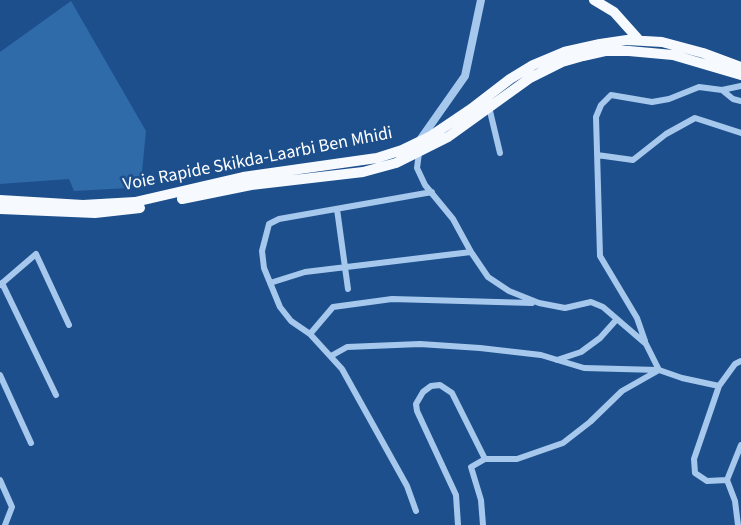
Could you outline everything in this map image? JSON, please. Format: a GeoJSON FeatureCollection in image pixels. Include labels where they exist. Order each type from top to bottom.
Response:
{"type":"FeatureCollection","features":[{"type":"Feature","properties":{"kind":"highway"},"geometry":{"type":"LineString","coordinates":[[594,0],[614,12],[639,40]]}},
{"type":"Feature","properties":{"kind":"highway","name":"Voie Rapide Skikda-Laarbi Ben Mhidi"},"geometry":{"type":"LineString","coordinates":[[0,209],[78,213],[121,211],[250,185],[363,172],[396,163],[516,75],[556,54],[615,41],[639,40],[670,44],[741,67]]}},
{"type":"Feature","properties":{"kind":"highway","name":"Voie Rapide Skikda-Laarbi Ben Mhidi"},"geometry":{"type":"LineString","coordinates":[[0,200],[83,204],[135,202],[243,177],[360,161],[419,148],[455,133],[521,83],[547,69],[573,58],[605,51],[673,55],[741,75]]}},
{"type":"Feature","properties":{"kind":"street"},"geometry":{"type":"LineString","coordinates":[[481,0],[465,76],[419,148],[417,168],[453,219],[488,277],[509,291],[539,303]]}},
{"type":"Feature","properties":{"kind":"street"},"geometry":{"type":"LineString","coordinates":[[659,370],[646,344],[637,318],[600,256],[596,117],[601,105],[611,95],[652,102],[669,99],[699,87],[722,90],[741,87]]}},
{"type":"Feature","properties":{"kind":"street"},"geometry":{"type":"LineString","coordinates":[[722,90],[733,99],[741,101]]}},
{"type":"Feature","properties":{"kind":"street"},"geometry":{"type":"LineString","coordinates":[[489,107],[500,153]]}},
{"type":"Feature","properties":{"kind":"street"},"geometry":{"type":"LineString","coordinates":[[597,155],[633,160],[666,134],[695,118],[741,133]]}},
{"type":"Feature","properties":{"kind":"street"},"geometry":{"type":"LineString","coordinates":[[416,511],[406,486],[342,369],[310,334],[291,321],[279,307],[264,268],[262,251],[269,224],[279,219],[432,192]]}},
{"type":"Feature","properties":{"kind":"street"},"geometry":{"type":"LineString","coordinates":[[337,209],[348,289]]}},
{"type":"Feature","properties":{"kind":"street"},"geometry":{"type":"LineString","coordinates":[[270,283],[305,272],[471,252]]}},
{"type":"Feature","properties":{"kind":"street"},"geometry":{"type":"LineString","coordinates":[[56,395],[1,284],[36,254],[69,325]]}},
{"type":"Feature","properties":{"kind":"street"},"geometry":{"type":"LineString","coordinates":[[310,334],[333,307],[392,299],[539,303],[565,308],[591,302],[603,307],[646,344]]}},
{"type":"Feature","properties":{"kind":"street"},"geometry":{"type":"LineString","coordinates":[[557,360],[581,352],[600,338],[617,319]]}},
{"type":"Feature","properties":{"kind":"street"},"geometry":{"type":"LineString","coordinates":[[331,356],[347,347],[420,344],[480,348],[531,353],[584,368],[659,370],[682,378],[719,386]]}},
{"type":"Feature","properties":{"kind":"street"},"geometry":{"type":"LineString","coordinates":[[727,480],[707,481],[695,473],[694,459],[719,386],[735,364],[741,361]]}},
{"type":"Feature","properties":{"kind":"street"},"geometry":{"type":"LineString","coordinates":[[483,525],[481,500],[471,467],[485,459],[517,459],[563,443],[590,422],[622,391],[659,370]]}},
{"type":"Feature","properties":{"kind":"street"},"geometry":{"type":"LineString","coordinates":[[0,375],[31,443]]}},
{"type":"Feature","properties":{"kind":"street"},"geometry":{"type":"LineString","coordinates":[[458,525],[456,495],[417,411],[416,404],[423,392],[431,386],[440,385],[452,393],[485,459]]}},
{"type":"Feature","properties":{"kind":"street"},"geometry":{"type":"LineString","coordinates":[[738,525],[735,501],[727,480],[741,445]]}},
{"type":"Feature","properties":{"kind":"street"},"geometry":{"type":"LineString","coordinates":[[0,480],[12,507],[5,525]]}},
{"type":"Feature","properties":{"kind":"shaded area"},"geometry":{"type":"Polygon","coordinates":[[[71,1],[146,131],[142,172],[146,187],[74,191],[69,179],[0,184],[0,52],[71,1]]]}}]}
